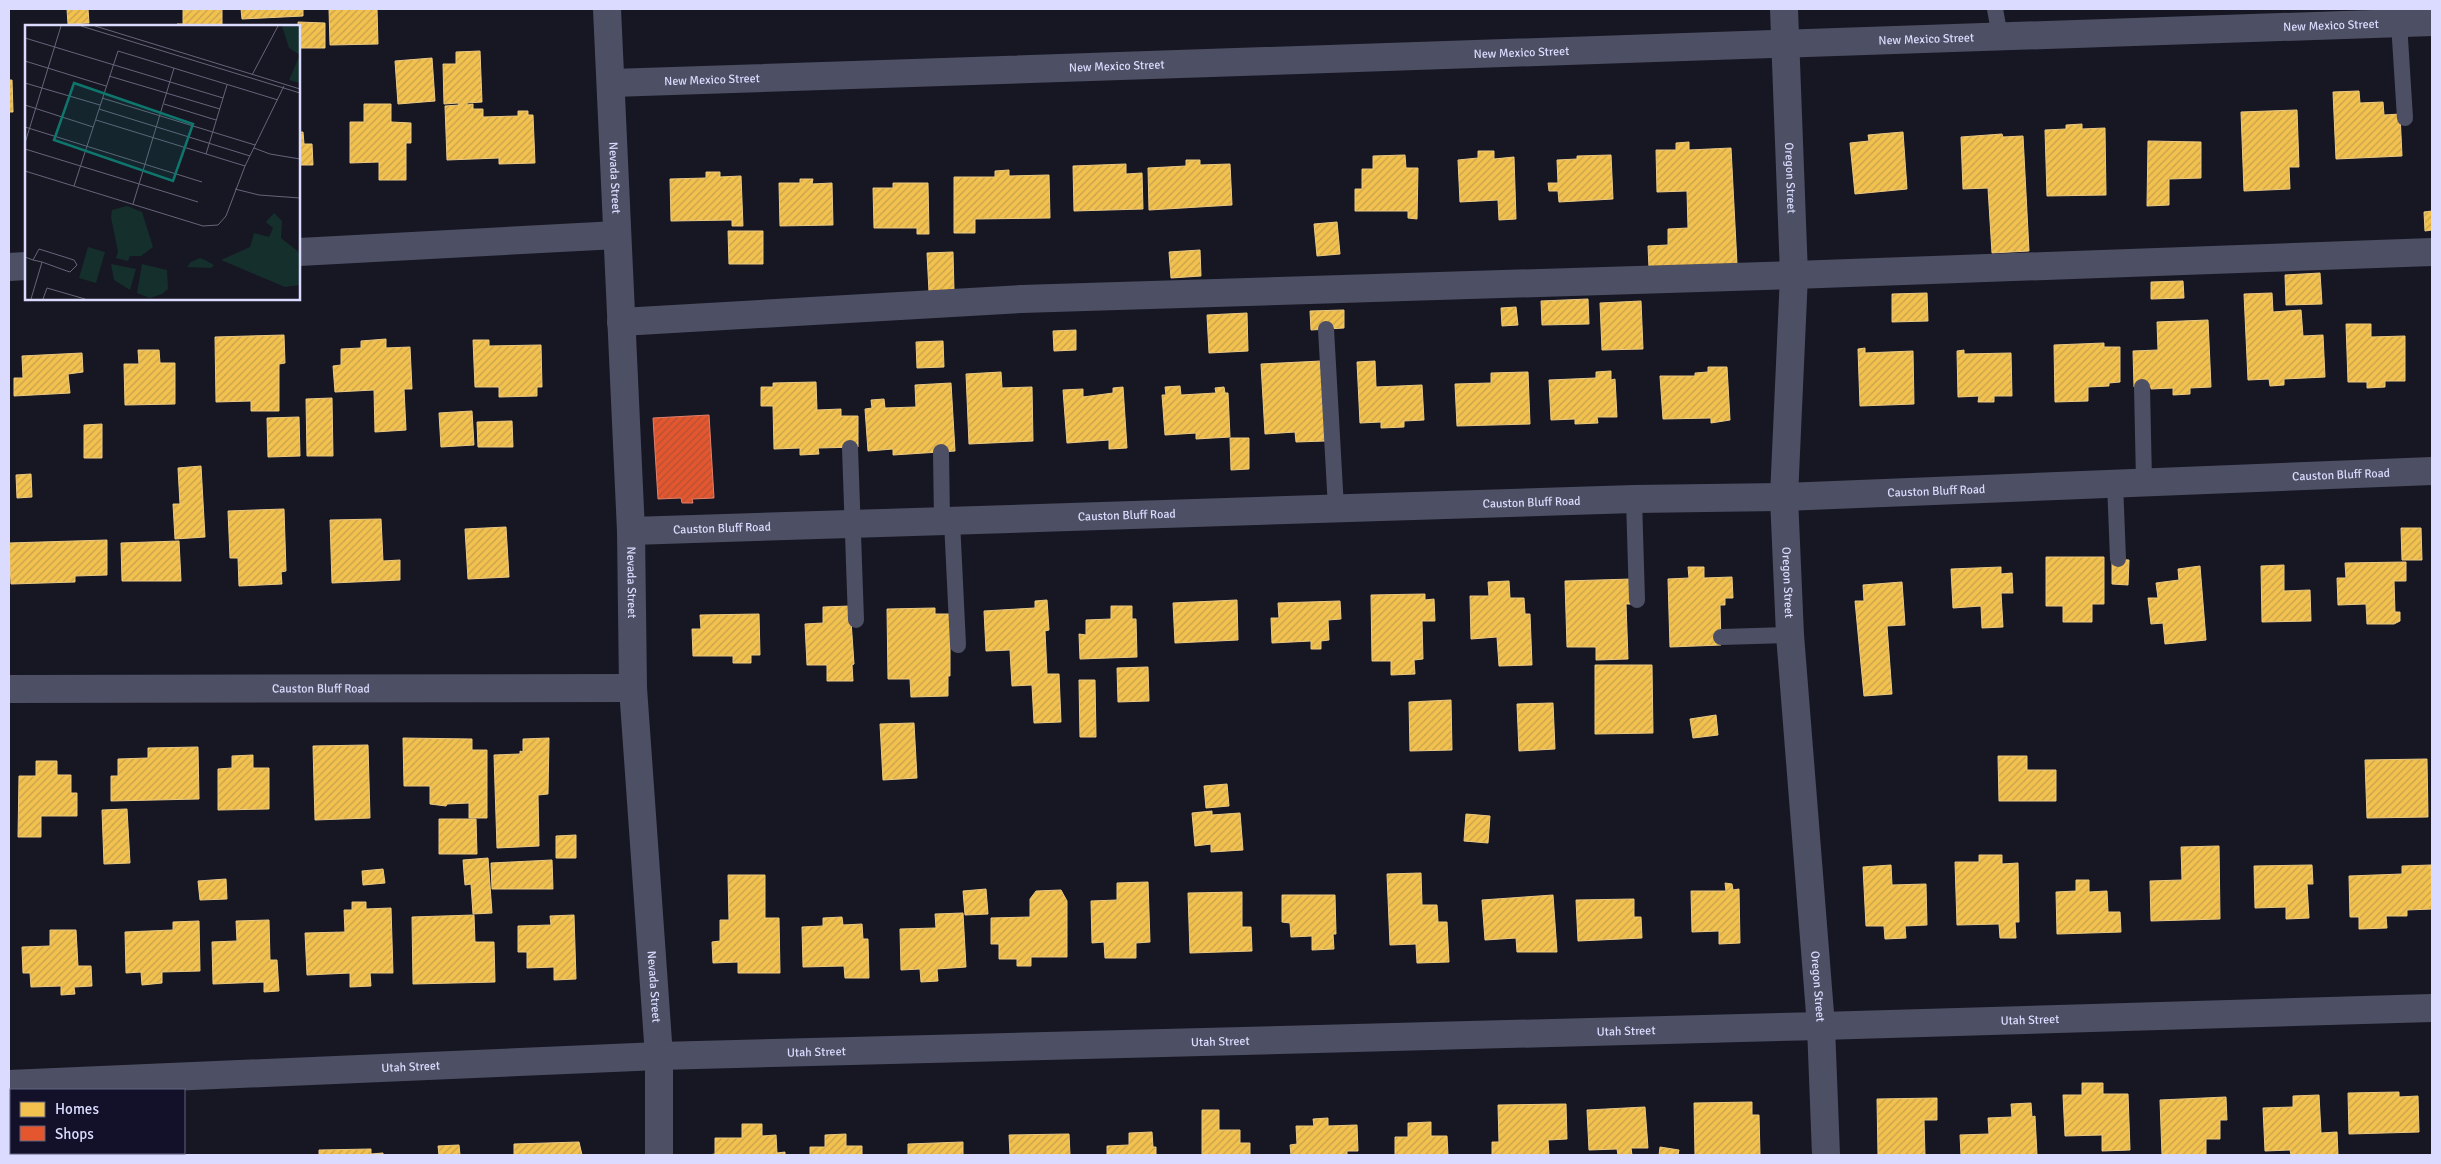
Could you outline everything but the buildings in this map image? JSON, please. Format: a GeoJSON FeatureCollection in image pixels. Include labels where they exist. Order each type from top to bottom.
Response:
{"type":"FeatureCollection","features":[{"type":"Feature","properties":{"kind":"street","name":"Nevada Street"},"geometry":{"type":"LineString","coordinates":[[607,9],[612,83],[630,531],[633,688],[658,1056],[659,1155]]}},
{"type":"Feature","properties":{"kind":"street","name":"Oregon Street"},"geometry":{"type":"LineString","coordinates":[[1784,9],[1794,275],[1784,497],[1790,635],[1821,1026],[1826,1155]]}},
{"type":"Feature","properties":{"kind":"street","name":"New Mexico Street"},"geometry":{"type":"LineString","coordinates":[[612,83],[2432,22]]}},
{"type":"Feature","properties":{"kind":"street"},"geometry":{"type":"LineString","coordinates":[[300,252],[617,235]]}},
{"type":"Feature","properties":{"kind":"street"},"geometry":{"type":"LineString","coordinates":[[621,322],[1022,299],[1794,275],[2432,252]]}},
{"type":"Feature","properties":{"kind":"street"},"geometry":{"type":"LineString","coordinates":[[9,267],[25,266]]}},
{"type":"Feature","properties":{"kind":"street","name":"Causton Bluff Road"},"geometry":{"type":"LineString","coordinates":[[630,531],[1634,499],[1784,497],[2115,482],[2432,471]]}},
{"type":"Feature","properties":{"kind":"street","name":"Causton Bluff Road"},"geometry":{"type":"LineString","coordinates":[[9,689],[633,688]]}},
{"type":"Feature","properties":{"kind":"street","name":"Utah Street"},"geometry":{"type":"LineString","coordinates":[[9,1084],[658,1056],[2432,1008]]}},
{"type":"Feature","properties":{"kind":"lane"},"geometry":{"type":"LineString","coordinates":[[1995,9],[2000,37]]}},
{"type":"Feature","properties":{"kind":"lane"},"geometry":{"type":"LineString","coordinates":[[2399,23],[2405,118]]}},
{"type":"Feature","properties":{"kind":"lane"},"geometry":{"type":"LineString","coordinates":[[1326,329],[1336,508]]}},
{"type":"Feature","properties":{"kind":"lane"},"geometry":{"type":"LineString","coordinates":[[2142,387],[2144,481]]}},
{"type":"Feature","properties":{"kind":"lane"},"geometry":{"type":"LineString","coordinates":[[850,448],[856,620]]}},
{"type":"Feature","properties":{"kind":"lane"},"geometry":{"type":"LineString","coordinates":[[942,452],[958,645]]}},
{"type":"Feature","properties":{"kind":"lane"},"geometry":{"type":"LineString","coordinates":[[2115,482],[2118,560]]}},
{"type":"Feature","properties":{"kind":"lane"},"geometry":{"type":"LineString","coordinates":[[1634,499],[1637,600]]}},
{"type":"Feature","properties":{"kind":"lane"},"geometry":{"type":"LineString","coordinates":[[1721,637],[1790,635]]}}]}
